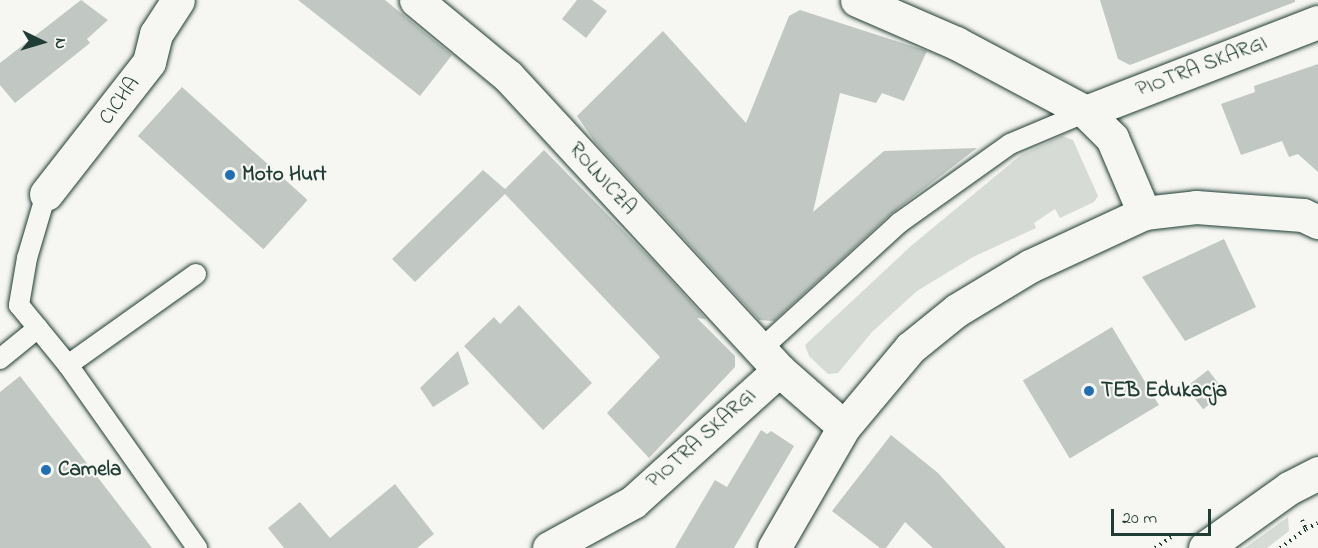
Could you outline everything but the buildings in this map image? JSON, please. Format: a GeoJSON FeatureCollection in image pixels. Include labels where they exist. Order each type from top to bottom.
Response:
{"type":"FeatureCollection","features":[{"type":"Feature","properties":{"kind":"street","name":"CICHA"},"geometry":{"type":"LineString","coordinates":[[46,195],[149,62],[156,34],[178,0]]}},
{"type":"Feature","properties":{"kind":"street","name":"ROLNICZA"},"geometry":{"type":"LineString","coordinates":[[416,0],[508,76],[769,360]]}},
{"type":"Feature","properties":{"kind":"street"},"geometry":{"type":"LineString","coordinates":[[857,0],[956,43],[1086,112],[1112,138],[1144,213]]}},
{"type":"Feature","properties":{"kind":"street","name":"PIOTRA SKARGI"},"geometry":{"type":"LineString","coordinates":[[1086,112],[1318,22]]}},
{"type":"Feature","properties":{"kind":"street"},"geometry":{"type":"LineString","coordinates":[[774,548],[844,427],[910,348],[957,310],[1030,266],[1144,213],[1196,207],[1303,214],[1318,222]]}},
{"type":"Feature","properties":{"kind":"street"},"geometry":{"type":"LineString","coordinates":[[769,360],[844,427]]}},
{"type":"Feature","properties":{"kind":"street","name":"PIOTRA SKARGI"},"geometry":{"type":"LineString","coordinates":[[549,548],[633,502],[769,360]]}},
{"type":"Feature","properties":{"kind":"street"},"geometry":{"type":"LineString","coordinates":[[1204,548],[1289,488],[1318,473]]}},
{"type":"Feature","properties":{"kind":"lane"},"geometry":{"type":"LineString","coordinates":[[769,360],[899,224],[1010,144],[1086,112]]}},
{"type":"Feature","properties":{"kind":"lane"},"geometry":{"type":"LineString","coordinates":[[46,195],[27,258],[19,305],[68,365],[196,548]]}},
{"type":"Feature","properties":{"kind":"lane"},"geometry":{"type":"LineString","coordinates":[[68,365],[196,274]]}},
{"type":"Feature","properties":{"kind":"lane"},"geometry":{"type":"LineString","coordinates":[[0,359],[38,328]]}},
{"type":"Feature","properties":{"kind":"path"},"geometry":{"type":"LineString","coordinates":[[1280,548],[1306,530]]}},
{"type":"Feature","properties":{"kind":"shaded area"},"geometry":{"type":"Polygon","coordinates":[[[1062,136],[1073,140],[1098,196],[1094,202],[1060,218],[1055,209],[1034,223],[1036,228],[973,257],[917,291],[872,332],[838,373],[828,374],[809,356],[805,345],[911,246],[1021,155],[1062,136]]]}},
{"type":"Feature","properties":{"kind":"shaded area"},"geometry":{"type":"Polygon","coordinates":[[[1288,517],[1289,531],[1267,548],[1245,548],[1288,517]]]}},
{"type":"Feature","properties":{"kind":"place","name":"Moto Hurt"},"geometry":{"type":"Point","coordinates":[230,175]}},
{"type":"Feature","properties":{"kind":"place","name":"TEB Edukacja"},"geometry":{"type":"Point","coordinates":[1089,391]}},
{"type":"Feature","properties":{"kind":"place","name":"Camela"},"geometry":{"type":"Point","coordinates":[46,470]}}]}
